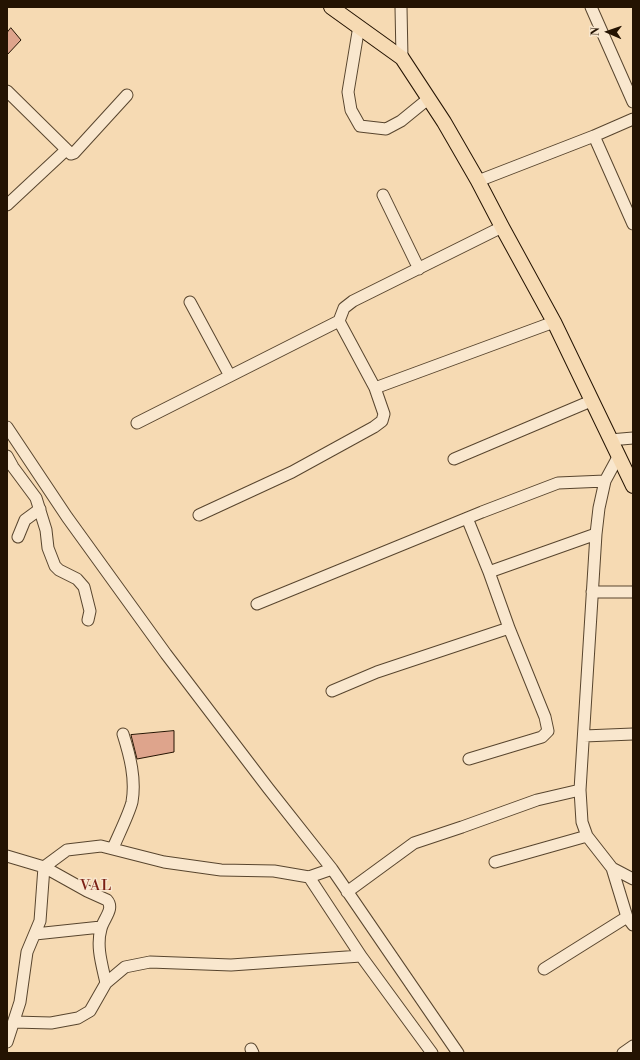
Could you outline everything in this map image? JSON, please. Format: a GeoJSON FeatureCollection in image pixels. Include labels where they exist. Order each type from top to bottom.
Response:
{"type":"FeatureCollection","features":[{"type":"Feature","properties":{"kind":"main road"},"geometry":{"type":"LineString","coordinates":[[331,7],[402,58],[428,99],[478,181],[554,322],[633,486]]}},
{"type":"Feature","properties":{"kind":"street"},"geometry":{"type":"LineString","coordinates":[[401,7],[402,58]]}},
{"type":"Feature","properties":{"kind":"street"},"geometry":{"type":"LineString","coordinates":[[591,7],[633,102]]}},
{"type":"Feature","properties":{"kind":"street"},"geometry":{"type":"LineString","coordinates":[[359,26],[348,92],[351,110],[360,126],[386,129],[401,121],[428,99]]}},
{"type":"Feature","properties":{"kind":"street"},"geometry":{"type":"LineString","coordinates":[[7,91],[71,154],[74,153],[127,95]]}},
{"type":"Feature","properties":{"kind":"street"},"geometry":{"type":"LineString","coordinates":[[478,181],[594,136],[633,119]]}},
{"type":"Feature","properties":{"kind":"street"},"geometry":{"type":"LineString","coordinates":[[594,136],[633,224]]}},
{"type":"Feature","properties":{"kind":"street"},"geometry":{"type":"LineString","coordinates":[[7,204],[66,150]]}},
{"type":"Feature","properties":{"kind":"street"},"geometry":{"type":"LineString","coordinates":[[383,195],[419,268]]}},
{"type":"Feature","properties":{"kind":"street"},"geometry":{"type":"LineString","coordinates":[[137,424],[338,320],[344,308],[353,301],[502,227]]}},
{"type":"Feature","properties":{"kind":"street"},"geometry":{"type":"LineString","coordinates":[[190,302],[230,376]]}},
{"type":"Feature","properties":{"kind":"street"},"geometry":{"type":"LineString","coordinates":[[199,515],[292,472],[374,427],[382,421],[384,414],[375,388],[338,320]]}},
{"type":"Feature","properties":{"kind":"street"},"geometry":{"type":"LineString","coordinates":[[375,388],[554,322]]}},
{"type":"Feature","properties":{"kind":"street"},"geometry":{"type":"LineString","coordinates":[[454,458],[591,401]]}},
{"type":"Feature","properties":{"kind":"street"},"geometry":{"type":"LineString","coordinates":[[7,427],[67,518],[152,635],[268,788],[332,869],[458,1053]]}},
{"type":"Feature","properties":{"kind":"street"},"geometry":{"type":"LineString","coordinates":[[610,440],[633,438]]}},
{"type":"Feature","properties":{"kind":"street"},"geometry":{"type":"LineString","coordinates":[[7,456],[13,468],[36,498],[46,530],[48,548],[55,566],[59,570],[77,579],[84,587],[90,611],[88,620]]}},
{"type":"Feature","properties":{"kind":"street"},"geometry":{"type":"LineString","coordinates":[[544,969],[630,921],[612,868],[587,836],[582,822],[580,790],[596,534],[599,508],[605,480],[618,456]]}},
{"type":"Feature","properties":{"kind":"street"},"geometry":{"type":"LineString","coordinates":[[257,604],[467,518],[558,483],[605,480]]}},
{"type":"Feature","properties":{"kind":"street"},"geometry":{"type":"LineString","coordinates":[[18,537],[25,520],[40,509]]}},
{"type":"Feature","properties":{"kind":"street"},"geometry":{"type":"LineString","coordinates":[[467,518],[545,717],[548,731],[542,737],[469,759]]}},
{"type":"Feature","properties":{"kind":"street"},"geometry":{"type":"LineString","coordinates":[[489,572],[596,534]]}},
{"type":"Feature","properties":{"kind":"street"},"geometry":{"type":"LineString","coordinates":[[592,592],[633,592]]}},
{"type":"Feature","properties":{"kind":"street"},"geometry":{"type":"LineString","coordinates":[[332,691],[377,672],[509,628]]}},
{"type":"Feature","properties":{"kind":"street"},"geometry":{"type":"LineString","coordinates":[[113,848],[132,802],[133,780],[131,761],[123,734]]}},
{"type":"Feature","properties":{"kind":"street"},"geometry":{"type":"LineString","coordinates":[[584,736],[633,734]]}},
{"type":"Feature","properties":{"kind":"street"},"geometry":{"type":"LineString","coordinates":[[347,892],[414,843],[537,800],[580,790]]}},
{"type":"Feature","properties":{"kind":"street"},"geometry":{"type":"LineString","coordinates":[[495,862],[587,836]]}},
{"type":"Feature","properties":{"kind":"street"},"geometry":{"type":"LineString","coordinates":[[44,866],[67,850],[101,846],[164,862],[214,869],[274,871],[309,877],[332,869]]}},
{"type":"Feature","properties":{"kind":"street"},"geometry":{"type":"LineString","coordinates":[[7,856],[44,866],[86,891],[109,902],[110,908],[101,927],[100,945],[106,983]]}},
{"type":"Feature","properties":{"kind":"street"},"geometry":{"type":"LineString","coordinates":[[7,1042],[20,1002],[27,952],[40,921],[44,866]]}},
{"type":"Feature","properties":{"kind":"street"},"geometry":{"type":"LineString","coordinates":[[612,868],[633,879]]}},
{"type":"Feature","properties":{"kind":"street"},"geometry":{"type":"LineString","coordinates":[[309,877],[361,956],[432,1053]]}},
{"type":"Feature","properties":{"kind":"street"},"geometry":{"type":"LineString","coordinates":[[35,934],[101,927]]}},
{"type":"Feature","properties":{"kind":"street"},"geometry":{"type":"LineString","coordinates":[[14,1022],[52,1023],[78,1018],[90,1011],[106,983],[125,967],[150,962],[231,964],[361,956]]}},
{"type":"Feature","properties":{"kind":"street"},"geometry":{"type":"LineString","coordinates":[[623,1053],[633,1046]]}},
{"type":"Feature","properties":{"kind":"building"},"geometry":{"type":"Polygon","coordinates":[[[11,28],[21,40],[7,55],[7,33],[11,28]]]}},
{"type":"Feature","properties":{"kind":"building"},"geometry":{"type":"Polygon","coordinates":[[[174,731],[174,752],[137,759],[131,735],[174,731]]]}},
{"type":"Feature","properties":{"kind":"district","name":"VAL"},"geometry":{"type":"Point","coordinates":[96,886]}}]}
